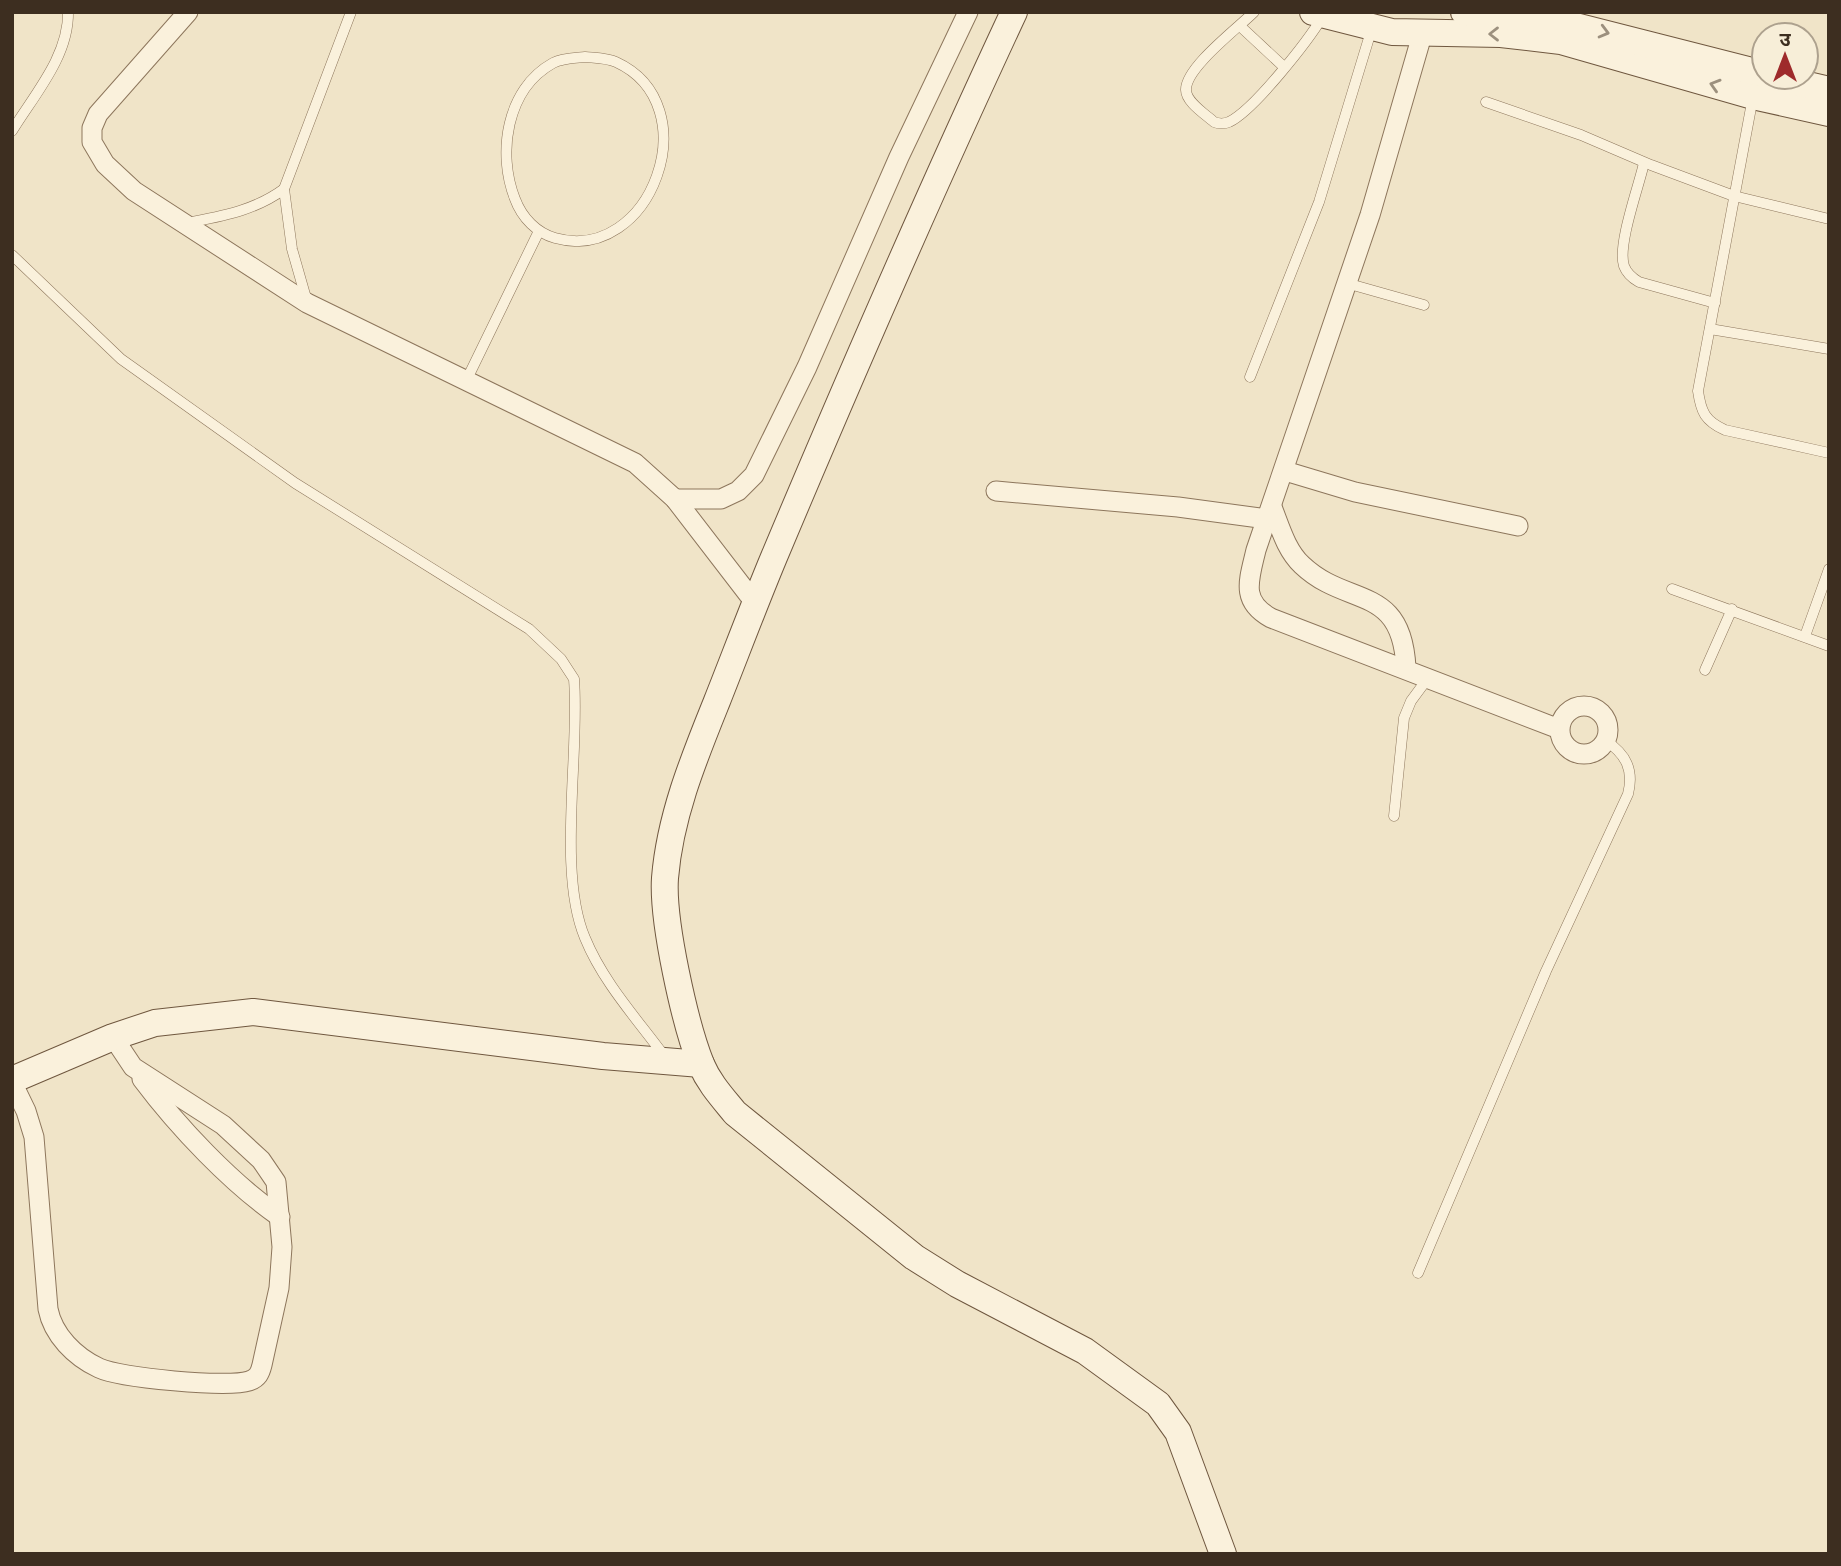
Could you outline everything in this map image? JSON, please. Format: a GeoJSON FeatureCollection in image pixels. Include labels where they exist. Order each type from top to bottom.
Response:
{"type":"FeatureCollection","features":[{"type":"Feature","properties":{"kind":"street"},"geometry":{"type":"LineString","coordinates":[[188,12],[98,114],[92,128],[92,142],[105,164],[134,191],[307,303],[635,463],[675,499],[755,603]]}},
{"type":"Feature","properties":{"kind":"street"},"geometry":{"type":"LineString","coordinates":[[675,499],[721,499],[738,491],[754,475],[807,367],[899,157],[968,12]]}},
{"type":"Feature","properties":{"kind":"street"},"geometry":{"type":"LineString","coordinates":[[1014,12],[884,296],[755,603],[688,775],[671,841],[665,879],[671,944],[701,1064],[713,1087],[735,1113],[914,1257],[957,1284],[1085,1351],[1158,1404],[1178,1432],[1223,1554]]}},
{"type":"Feature","properties":{"kind":"street"},"geometry":{"type":"LineString","coordinates":[[1464,12],[1552,20],[1750,77]]}},
{"type":"Feature","properties":{"kind":"street"},"geometry":{"type":"LineString","coordinates":[[1318,14],[1372,28],[1422,35],[1501,34],[1561,41],[1750,78]]}},
{"type":"Feature","properties":{"kind":"street"},"geometry":{"type":"LineString","coordinates":[[1422,35],[1405,103],[1270,513],[1250,578],[1249,596],[1256,610],[1559,729]]}},
{"type":"Feature","properties":{"kind":"street"},"geometry":{"type":"LineString","coordinates":[[1784,91],[1829,113]]}},
{"type":"Feature","properties":{"kind":"street"},"geometry":{"type":"LineString","coordinates":[[1285,471],[1355,492],[1518,526]]}},
{"type":"Feature","properties":{"kind":"street"},"geometry":{"type":"LineString","coordinates":[[996,491],[1270,513]]}},
{"type":"Feature","properties":{"kind":"street"},"geometry":{"type":"LineString","coordinates":[[1270,513],[1301,565],[1315,575],[1380,606],[1401,631],[1406,668]]}},
{"type":"Feature","properties":{"kind":"street"},"geometry":{"type":"LineString","coordinates":[[1586,705],[1601,712],[1608,725],[1606,741],[1594,752],[1578,754],[1564,744],[1559,729],[1565,714],[1578,706],[1586,705]]}},
{"type":"Feature","properties":{"kind":"street"},"geometry":{"type":"LineString","coordinates":[[133,1067],[223,1125],[261,1160],[276,1182],[280,1217],[279,1288],[259,1375],[252,1380],[228,1383],[116,1374],[101,1369],[64,1342],[53,1328],[33,1137],[26,1111],[12,1081],[113,1037],[155,1023],[253,1012],[701,1064]]}},
{"type":"Feature","properties":{"kind":"street"},"geometry":{"type":"LineString","coordinates":[[113,1037],[168,1112],[234,1181],[280,1217]]}},
{"type":"Feature","properties":{"kind":"lane"},"geometry":{"type":"LineString","coordinates":[[12,131],[62,51],[68,26],[68,12]]}},
{"type":"Feature","properties":{"kind":"lane"},"geometry":{"type":"LineString","coordinates":[[307,303],[292,249],[284,189],[351,12]]}},
{"type":"Feature","properties":{"kind":"lane"},"geometry":{"type":"LineString","coordinates":[[1254,12],[1195,67],[1188,80],[1185,91],[1189,99],[1214,122],[1231,121],[1284,67],[1318,14]]}},
{"type":"Feature","properties":{"kind":"lane"},"geometry":{"type":"LineString","coordinates":[[1240,26],[1284,67]]}},
{"type":"Feature","properties":{"kind":"lane"},"geometry":{"type":"LineString","coordinates":[[1251,377],[1319,202],[1372,28]]}},
{"type":"Feature","properties":{"kind":"lane"},"geometry":{"type":"LineString","coordinates":[[585,57],[615,62],[645,82],[660,108],[663,134],[659,178],[639,209],[618,228],[569,242],[538,233],[516,203],[505,171],[508,128],[524,89],[554,62],[585,57]]}},
{"type":"Feature","properties":{"kind":"lane"},"geometry":{"type":"LineString","coordinates":[[1759,91],[1734,196],[1698,391],[1700,411],[1709,423],[1829,453]]}},
{"type":"Feature","properties":{"kind":"lane"},"geometry":{"type":"LineString","coordinates":[[1486,102],[1581,135],[1644,163],[1734,196],[1829,219]]}},
{"type":"Feature","properties":{"kind":"lane"},"geometry":{"type":"LineString","coordinates":[[1644,163],[1623,248],[1623,264],[1629,276],[1639,282],[1715,303]]}},
{"type":"Feature","properties":{"kind":"lane"},"geometry":{"type":"LineString","coordinates":[[184,224],[242,212],[284,189]]}},
{"type":"Feature","properties":{"kind":"lane"},"geometry":{"type":"LineString","coordinates":[[467,379],[538,233]]}},
{"type":"Feature","properties":{"kind":"lane"},"geometry":{"type":"LineString","coordinates":[[12,255],[121,359],[295,483],[529,629],[561,659],[574,679],[576,702],[574,892],[584,936],[600,970],[668,1061]]}},
{"type":"Feature","properties":{"kind":"lane"},"geometry":{"type":"LineString","coordinates":[[1346,284],[1424,305]]}},
{"type":"Feature","properties":{"kind":"lane"},"geometry":{"type":"LineString","coordinates":[[1710,329],[1829,349]]}},
{"type":"Feature","properties":{"kind":"lane"},"geometry":{"type":"LineString","coordinates":[[1805,636],[1829,569]]}},
{"type":"Feature","properties":{"kind":"lane"},"geometry":{"type":"LineString","coordinates":[[1672,589],[1829,646]]}},
{"type":"Feature","properties":{"kind":"lane"},"geometry":{"type":"LineString","coordinates":[[1705,670],[1732,609]]}},
{"type":"Feature","properties":{"kind":"lane"},"geometry":{"type":"LineString","coordinates":[[1394,816],[1404,718],[1411,701],[1428,677]]}},
{"type":"Feature","properties":{"kind":"lane"},"geometry":{"type":"LineString","coordinates":[[1418,1273],[1546,971],[1628,794],[1630,770],[1625,756],[1606,741]]}}]}
